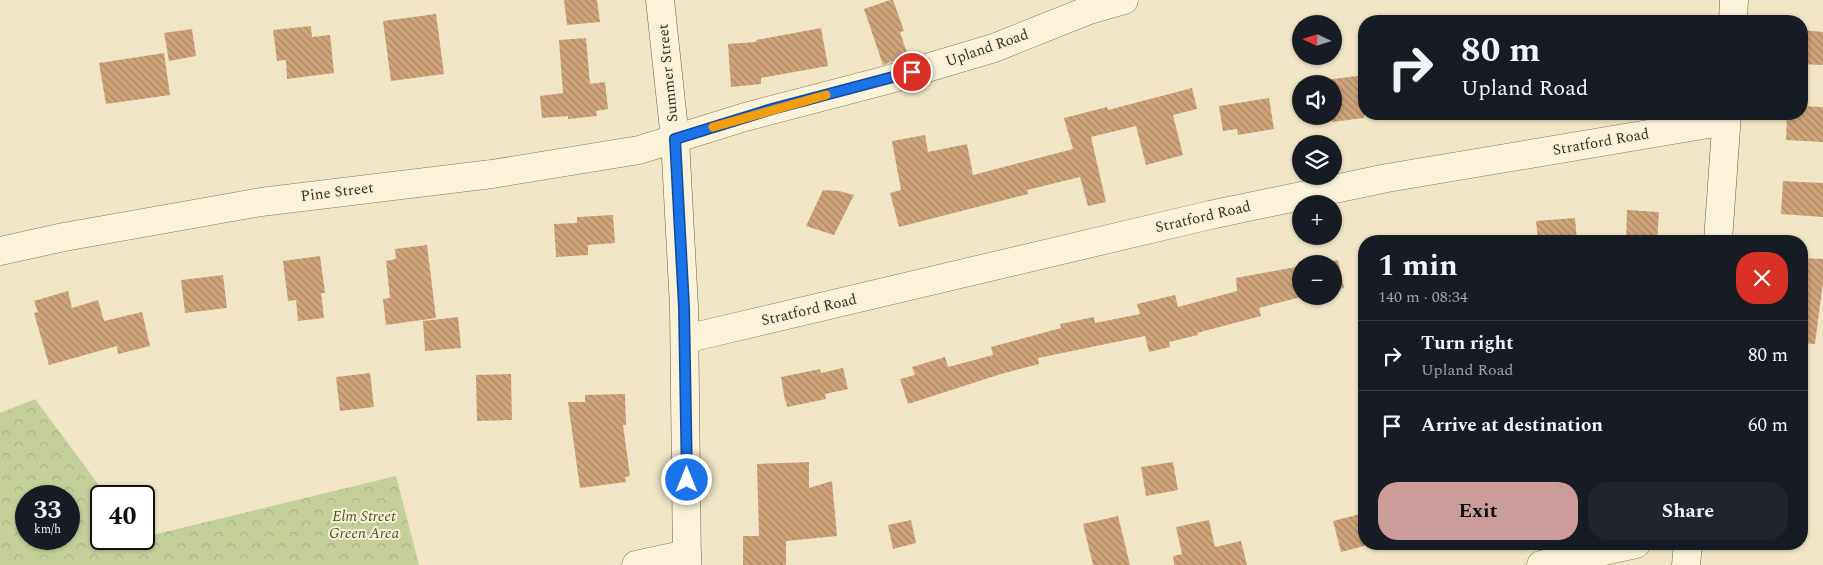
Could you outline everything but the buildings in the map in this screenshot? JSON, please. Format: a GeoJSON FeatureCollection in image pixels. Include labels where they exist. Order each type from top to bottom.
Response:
{"type":"FeatureCollection","features":[{"type":"Feature","properties":{"kind":"street","name":"Summer Street"},"geometry":{"type":"LineString","coordinates":[[660,0],[675,139],[685,339],[687,560]]}},
{"type":"Feature","properties":{"kind":"street","name":"Upland Road"},"geometry":{"type":"LineString","coordinates":[[675,139],[745,117],[892,78],[994,48],[1088,5],[1124,0]]}},
{"type":"Feature","properties":{"kind":"street"},"geometry":{"type":"LineString","coordinates":[[1733,15],[1734,0]]}},
{"type":"Feature","properties":{"kind":"street","name":"Stratford Road"},"geometry":{"type":"LineString","coordinates":[[685,339],[1228,211],[1387,178],[1709,120]]}},
{"type":"Feature","properties":{"kind":"street"},"geometry":{"type":"LineString","coordinates":[[1718,235],[1726,120]]}},
{"type":"Feature","properties":{"kind":"street","name":"Pine Street"},"geometry":{"type":"LineString","coordinates":[[0,251],[64,237],[261,202],[492,174],[593,159],[639,150],[675,139]]}},
{"type":"Feature","properties":{"kind":"street"},"geometry":{"type":"LineString","coordinates":[[1541,565],[1609,550]]}},
{"type":"Feature","properties":{"kind":"street"},"geometry":{"type":"LineString","coordinates":[[1686,565],[1687,550]]}},
{"type":"Feature","properties":{"kind":"street"},"geometry":{"type":"LineString","coordinates":[[636,565],[687,560]]}},
{"type":"Feature","properties":{"kind":"green space","name":"Elm Street Green Area"},"geometry":{"type":"Polygon","coordinates":[[[35,399],[99,485],[90,485],[90,550],[155,550],[155,534],[396,476],[419,565],[0,565],[0,413],[35,399]]]}},
{"type":"Feature","properties":{"kind":"slow traffic"},"geometry":{"type":"LineString","coordinates":[[713,127],[826,95]]}},
{"type":"Feature","properties":{"kind":"route"},"geometry":{"type":"LineString","coordinates":[[687,480],[684,307],[675,139],[772,109],[912,72]]}}]}
